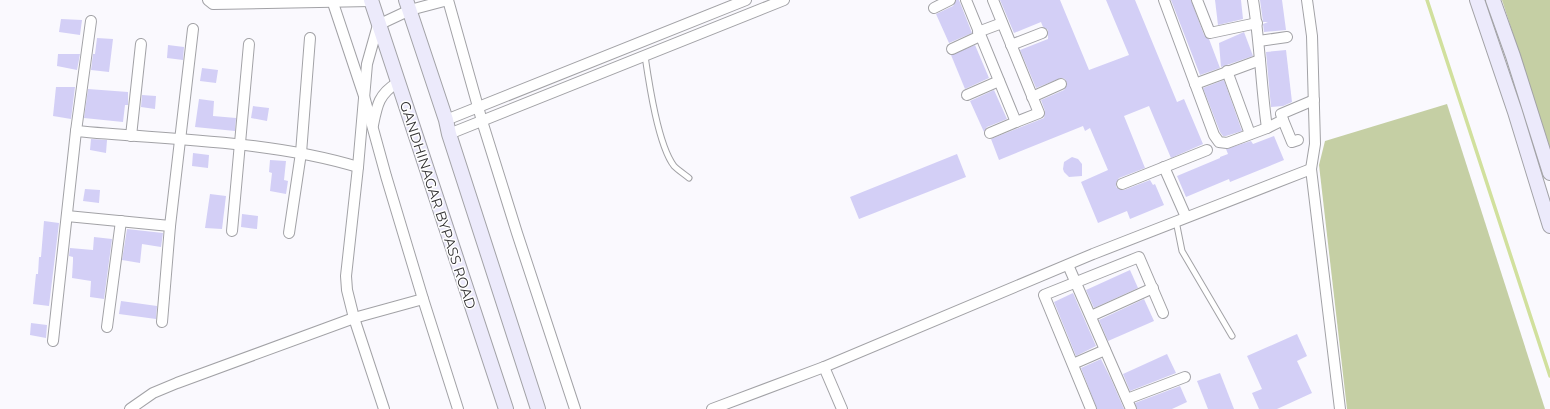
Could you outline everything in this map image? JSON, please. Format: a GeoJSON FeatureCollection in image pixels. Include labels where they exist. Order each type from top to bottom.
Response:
{"type":"FeatureCollection","features":[{"type":"Feature","properties":{"kind":"main road"},"geometry":{"type":"LineString","coordinates":[[1477,0],[1515,112],[1550,226]]}},
{"type":"Feature","properties":{"kind":"main road"},"geometry":{"type":"LineString","coordinates":[[1493,0],[1528,102],[1550,173]]}},
{"type":"Feature","properties":{"kind":"main road","name":"GANDHINAGAR BYPASS ROAD"},"geometry":{"type":"LineString","coordinates":[[371,1],[506,409]]}},
{"type":"Feature","properties":{"kind":"main road"},"geometry":{"type":"LineString","coordinates":[[408,5],[538,409]]}},
{"type":"Feature","properties":{"kind":"street"},"geometry":{"type":"LineString","coordinates":[[208,0],[214,4],[371,1]]}},
{"type":"Feature","properties":{"kind":"street"},"geometry":{"type":"LineString","coordinates":[[384,409],[354,318],[347,290],[346,276],[367,64],[378,25],[408,5],[448,0],[478,108],[514,226],[575,409]]}},
{"type":"Feature","properties":{"kind":"street"},"geometry":{"type":"LineString","coordinates":[[448,127],[478,108],[746,0]]}},
{"type":"Feature","properties":{"kind":"street"},"geometry":{"type":"LineString","coordinates":[[448,127],[482,121],[784,0]]}},
{"type":"Feature","properties":{"kind":"street"},"geometry":{"type":"LineString","coordinates":[[934,8],[950,0]]}},
{"type":"Feature","properties":{"kind":"street"},"geometry":{"type":"LineString","coordinates":[[966,0],[1016,122]]}},
{"type":"Feature","properties":{"kind":"street"},"geometry":{"type":"LineString","coordinates":[[990,133],[1039,113],[992,0]]}},
{"type":"Feature","properties":{"kind":"street"},"geometry":{"type":"LineString","coordinates":[[1164,0],[1214,135],[1219,142],[1227,142],[1267,128],[1283,120]]}},
{"type":"Feature","properties":{"kind":"street"},"geometry":{"type":"LineString","coordinates":[[1197,0],[1210,33],[1257,23]]}},
{"type":"Feature","properties":{"kind":"street"},"geometry":{"type":"LineString","coordinates":[[1253,0],[1259,41],[1263,104],[1267,128]]}},
{"type":"Feature","properties":{"kind":"street"},"geometry":{"type":"LineString","coordinates":[[1307,0],[1312,36],[1314,100],[1315,144],[1311,169],[1340,409]]}},
{"type":"Feature","properties":{"kind":"street"},"geometry":{"type":"LineString","coordinates":[[332,1],[364,96],[423,298],[458,409]]}},
{"type":"Feature","properties":{"kind":"street"},"geometry":{"type":"LineString","coordinates":[[53,341],[68,216],[76,131],[91,21]]}},
{"type":"Feature","properties":{"kind":"street"},"geometry":{"type":"LineString","coordinates":[[952,49],[1002,23]]}},
{"type":"Feature","properties":{"kind":"street"},"geometry":{"type":"LineString","coordinates":[[162,322],[170,226],[193,29]]}},
{"type":"Feature","properties":{"kind":"street"},"geometry":{"type":"LineString","coordinates":[[1011,45],[1042,33]]}},
{"type":"Feature","properties":{"kind":"street"},"geometry":{"type":"LineString","coordinates":[[1259,41],[1287,37]]}},
{"type":"Feature","properties":{"kind":"street"},"geometry":{"type":"LineString","coordinates":[[289,233],[301,152],[310,38]]}},
{"type":"Feature","properties":{"kind":"street"},"geometry":{"type":"LineString","coordinates":[[131,136],[141,44]]}},
{"type":"Feature","properties":{"kind":"street"},"geometry":{"type":"LineString","coordinates":[[232,232],[250,44]]}},
{"type":"Feature","properties":{"kind":"street"},"geometry":{"type":"LineString","coordinates":[[1195,84],[1260,60]]}},
{"type":"Feature","properties":{"kind":"street"},"geometry":{"type":"LineString","coordinates":[[1227,71],[1250,134]]}},
{"type":"Feature","properties":{"kind":"street"},"geometry":{"type":"LineString","coordinates":[[967,95],[999,81]]}},
{"type":"Feature","properties":{"kind":"street"},"geometry":{"type":"LineString","coordinates":[[373,129],[376,107],[387,89],[397,83]]}},
{"type":"Feature","properties":{"kind":"street"},"geometry":{"type":"LineString","coordinates":[[1032,97],[1060,84]]}},
{"type":"Feature","properties":{"kind":"street"},"geometry":{"type":"LineString","coordinates":[[1298,140],[1292,142],[1281,114],[1314,100]]}},
{"type":"Feature","properties":{"kind":"street"},"geometry":{"type":"LineString","coordinates":[[76,131],[241,145],[301,152],[358,167]]}},
{"type":"Feature","properties":{"kind":"street"},"geometry":{"type":"LineString","coordinates":[[1122,184],[1207,150]]}},
{"type":"Feature","properties":{"kind":"street"},"geometry":{"type":"LineString","coordinates":[[1164,167],[1186,217]]}},
{"type":"Feature","properties":{"kind":"street"},"geometry":{"type":"LineString","coordinates":[[714,409],[824,367],[1176,221],[1311,169]]}},
{"type":"Feature","properties":{"kind":"street"},"geometry":{"type":"LineString","coordinates":[[68,216],[170,226]]}},
{"type":"Feature","properties":{"kind":"street"},"geometry":{"type":"LineString","coordinates":[[107,327],[120,221]]}},
{"type":"Feature","properties":{"kind":"street"},"geometry":{"type":"LineString","coordinates":[[1091,409],[1044,294],[1076,283],[1139,257],[1163,313]]}},
{"type":"Feature","properties":{"kind":"street"},"geometry":{"type":"LineString","coordinates":[[1068,265],[1129,404],[1185,377]]}},
{"type":"Feature","properties":{"kind":"street"},"geometry":{"type":"LineString","coordinates":[[1091,316],[1153,288]]}},
{"type":"Feature","properties":{"kind":"street"},"geometry":{"type":"LineString","coordinates":[[130,409],[153,393],[177,383],[354,318],[423,298]]}},
{"type":"Feature","properties":{"kind":"street"},"geometry":{"type":"LineString","coordinates":[[1073,364],[1105,350]]}},
{"type":"Feature","properties":{"kind":"street"},"geometry":{"type":"LineString","coordinates":[[824,367],[842,409]]}},
{"type":"Feature","properties":{"kind":"street"},"geometry":{"type":"LineString","coordinates":[[449,409],[453,394]]}},
{"type":"Feature","properties":{"kind":"lane"},"geometry":{"type":"LineString","coordinates":[[645,56],[650,90],[664,146],[674,166],[689,178]]}},
{"type":"Feature","properties":{"kind":"lane"},"geometry":{"type":"LineString","coordinates":[[1176,221],[1182,251],[1232,336]]}},
{"type":"Feature","properties":{"kind":"green space"},"geometry":{"type":"Polygon","coordinates":[[[1502,0],[1550,0],[1550,148],[1502,0]]]}},
{"type":"Feature","properties":{"kind":"green space"},"geometry":{"type":"Polygon","coordinates":[[[1447,104],[1545,409],[1347,409],[1319,165],[1325,141],[1447,104]]]}},
{"type":"Feature","properties":{"kind":"building"},"geometry":{"type":"Polygon","coordinates":[[[956,0],[959,0],[972,33],[949,43],[936,14],[953,6],[956,0]]]}},
{"type":"Feature","properties":{"kind":"building"},"geometry":{"type":"Polygon","coordinates":[[[1000,0],[1060,0],[1089,70],[1129,55],[1106,0],[1135,0],[1177,102],[1184,99],[1203,144],[1171,158],[1149,106],[1124,116],[1145,168],[1119,178],[1116,183],[1116,187],[1124,190],[1150,180],[1153,185],[1155,184],[1164,205],[1130,219],[1127,211],[1098,223],[1081,182],[1108,170],[1090,128],[1085,131],[1083,126],[999,160],[991,139],[1044,118],[1045,111],[1041,100],[1064,90],[1067,84],[1065,79],[1061,78],[1036,88],[1020,50],[1048,39],[1048,30],[1043,27],[1041,22],[1014,33],[1000,0]]]}},
{"type":"Feature","properties":{"kind":"building"},"geometry":{"type":"Polygon","coordinates":[[[1171,0],[1191,0],[1204,35],[1209,39],[1220,68],[1200,75],[1171,0]]]}},
{"type":"Feature","properties":{"kind":"building"},"geometry":{"type":"Polygon","coordinates":[[[1215,0],[1241,0],[1243,19],[1218,25],[1215,0]]]}},
{"type":"Feature","properties":{"kind":"building"},"geometry":{"type":"Polygon","coordinates":[[[1260,0],[1282,0],[1286,30],[1264,32],[1263,24],[1268,22],[1263,22],[1260,0]]]}},
{"type":"Feature","properties":{"kind":"building"},"geometry":{"type":"Polygon","coordinates":[[[61,19],[82,20],[80,35],[59,32],[61,19]]]}},
{"type":"Feature","properties":{"kind":"building"},"geometry":{"type":"Polygon","coordinates":[[[1244,32],[1253,56],[1221,67],[1219,43],[1244,32]]]}},
{"type":"Feature","properties":{"kind":"building"},"geometry":{"type":"Polygon","coordinates":[[[97,38],[113,39],[109,72],[91,70],[97,38]]]}},
{"type":"Feature","properties":{"kind":"building"},"geometry":{"type":"Polygon","coordinates":[[[168,45],[184,47],[183,60],[167,58],[168,45]]]}},
{"type":"Feature","properties":{"kind":"building"},"geometry":{"type":"Polygon","coordinates":[[[975,45],[989,78],[965,89],[951,55],[975,45]]]}},
{"type":"Feature","properties":{"kind":"building"},"geometry":{"type":"Polygon","coordinates":[[[1286,50],[1292,102],[1283,106],[1271,107],[1266,52],[1286,50]]]}},
{"type":"Feature","properties":{"kind":"building"},"geometry":{"type":"Polygon","coordinates":[[[58,54],[80,54],[77,70],[57,66],[58,54]]]}},
{"type":"Feature","properties":{"kind":"building"},"geometry":{"type":"Polygon","coordinates":[[[202,68],[218,70],[216,83],[200,81],[202,68]]]}},
{"type":"Feature","properties":{"kind":"building"},"geometry":{"type":"Polygon","coordinates":[[[1224,80],[1242,131],[1226,136],[1223,136],[1220,132],[1203,88],[1224,80]]]}},
{"type":"Feature","properties":{"kind":"building"},"geometry":{"type":"Polygon","coordinates":[[[56,87],[75,87],[71,119],[53,116],[56,87]]]}},
{"type":"Feature","properties":{"kind":"building"},"geometry":{"type":"Polygon","coordinates":[[[88,89],[128,92],[128,105],[125,105],[123,122],[84,118],[88,89]]]}},
{"type":"Feature","properties":{"kind":"building"},"geometry":{"type":"Polygon","coordinates":[[[994,90],[1007,119],[987,127],[984,132],[970,101],[994,90]]]}},
{"type":"Feature","properties":{"kind":"building"},"geometry":{"type":"Polygon","coordinates":[[[142,95],[156,96],[155,109],[141,107],[142,95]]]}},
{"type":"Feature","properties":{"kind":"building"},"geometry":{"type":"Polygon","coordinates":[[[199,99],[214,101],[213,116],[236,118],[235,131],[195,127],[199,99]]]}},
{"type":"Feature","properties":{"kind":"building"},"geometry":{"type":"Polygon","coordinates":[[[253,106],[269,108],[267,121],[251,118],[253,106]]]}},
{"type":"Feature","properties":{"kind":"building"},"geometry":{"type":"Polygon","coordinates":[[[1274,136],[1284,160],[1230,182],[1229,179],[1186,197],[1177,176],[1228,154],[1226,149],[1251,141],[1253,144],[1274,136]]]}},
{"type":"Feature","properties":{"kind":"building"},"geometry":{"type":"Polygon","coordinates":[[[91,139],[107,140],[106,153],[90,150],[91,139]]]}},
{"type":"Feature","properties":{"kind":"building"},"geometry":{"type":"Polygon","coordinates":[[[193,153],[209,155],[208,168],[192,166],[193,153]]]}},
{"type":"Feature","properties":{"kind":"building"},"geometry":{"type":"Polygon","coordinates":[[[957,154],[966,177],[859,219],[850,197],[957,154]]]}},
{"type":"Feature","properties":{"kind":"building"},"geometry":{"type":"Polygon","coordinates":[[[1072,157],[1078,159],[1082,164],[1082,176],[1069,177],[1064,172],[1064,162],[1072,157]]]}},
{"type":"Feature","properties":{"kind":"building"},"geometry":{"type":"Polygon","coordinates":[[[270,160],[286,161],[284,180],[288,181],[286,194],[270,191],[272,173],[269,172],[270,160]]]}},
{"type":"Feature","properties":{"kind":"building"},"geometry":{"type":"Polygon","coordinates":[[[85,189],[100,190],[99,203],[83,201],[85,189]]]}},
{"type":"Feature","properties":{"kind":"building"},"geometry":{"type":"Polygon","coordinates":[[[210,194],[226,196],[222,229],[205,228],[210,194]]]}},
{"type":"Feature","properties":{"kind":"building"},"geometry":{"type":"Polygon","coordinates":[[[242,214],[258,216],[257,229],[241,227],[242,214]]]}},
{"type":"Feature","properties":{"kind":"building"},"geometry":{"type":"Polygon","coordinates":[[[44,221],[59,223],[49,306],[33,304],[36,274],[38,274],[39,257],[41,257],[44,221]]]}},
{"type":"Feature","properties":{"kind":"building"},"geometry":{"type":"Polygon","coordinates":[[[127,229],[163,233],[161,247],[142,244],[140,263],[122,260],[127,229]]]}},
{"type":"Feature","properties":{"kind":"building"},"geometry":{"type":"Polygon","coordinates":[[[94,237],[112,239],[104,299],[90,297],[91,281],[72,278],[73,257],[69,256],[70,248],[93,250],[94,237]]]}},
{"type":"Feature","properties":{"kind":"building"},"geometry":{"type":"Polygon","coordinates":[[[1130,270],[1138,288],[1094,308],[1086,290],[1130,270]]]}},
{"type":"Feature","properties":{"kind":"building"},"geometry":{"type":"Polygon","coordinates":[[[1073,293],[1096,346],[1076,356],[1054,302],[1073,293]]]}},
{"type":"Feature","properties":{"kind":"building"},"geometry":{"type":"Polygon","coordinates":[[[1144,299],[1154,321],[1108,341],[1099,320],[1144,299]]]}},
{"type":"Feature","properties":{"kind":"building"},"geometry":{"type":"Polygon","coordinates":[[[121,301],[157,306],[156,319],[119,314],[121,301]]]}},
{"type":"Feature","properties":{"kind":"building"},"geometry":{"type":"Polygon","coordinates":[[[31,323],[47,325],[46,338],[30,335],[31,323]]]}},
{"type":"Feature","properties":{"kind":"building"},"geometry":{"type":"Polygon","coordinates":[[[1297,334],[1307,356],[1297,361],[1312,393],[1277,409],[1259,409],[1252,393],[1262,389],[1247,356],[1297,334]]]}},
{"type":"Feature","properties":{"kind":"building"},"geometry":{"type":"Polygon","coordinates":[[[1167,354],[1176,373],[1130,391],[1123,374],[1167,354]]]}},
{"type":"Feature","properties":{"kind":"building"},"geometry":{"type":"Polygon","coordinates":[[[1101,359],[1124,409],[1097,409],[1081,368],[1101,359]]]}},
{"type":"Feature","properties":{"kind":"building"},"geometry":{"type":"Polygon","coordinates":[[[1220,373],[1234,409],[1208,409],[1197,381],[1220,373]]]}},
{"type":"Feature","properties":{"kind":"building"},"geometry":{"type":"Polygon","coordinates":[[[1180,386],[1187,402],[1172,409],[1137,409],[1135,403],[1180,386]]]}},
{"type":"Feature","properties":{"kind":"waterway"},"geometry":{"type":"LineString","coordinates":[[1427,0],[1550,376]]}}]}
